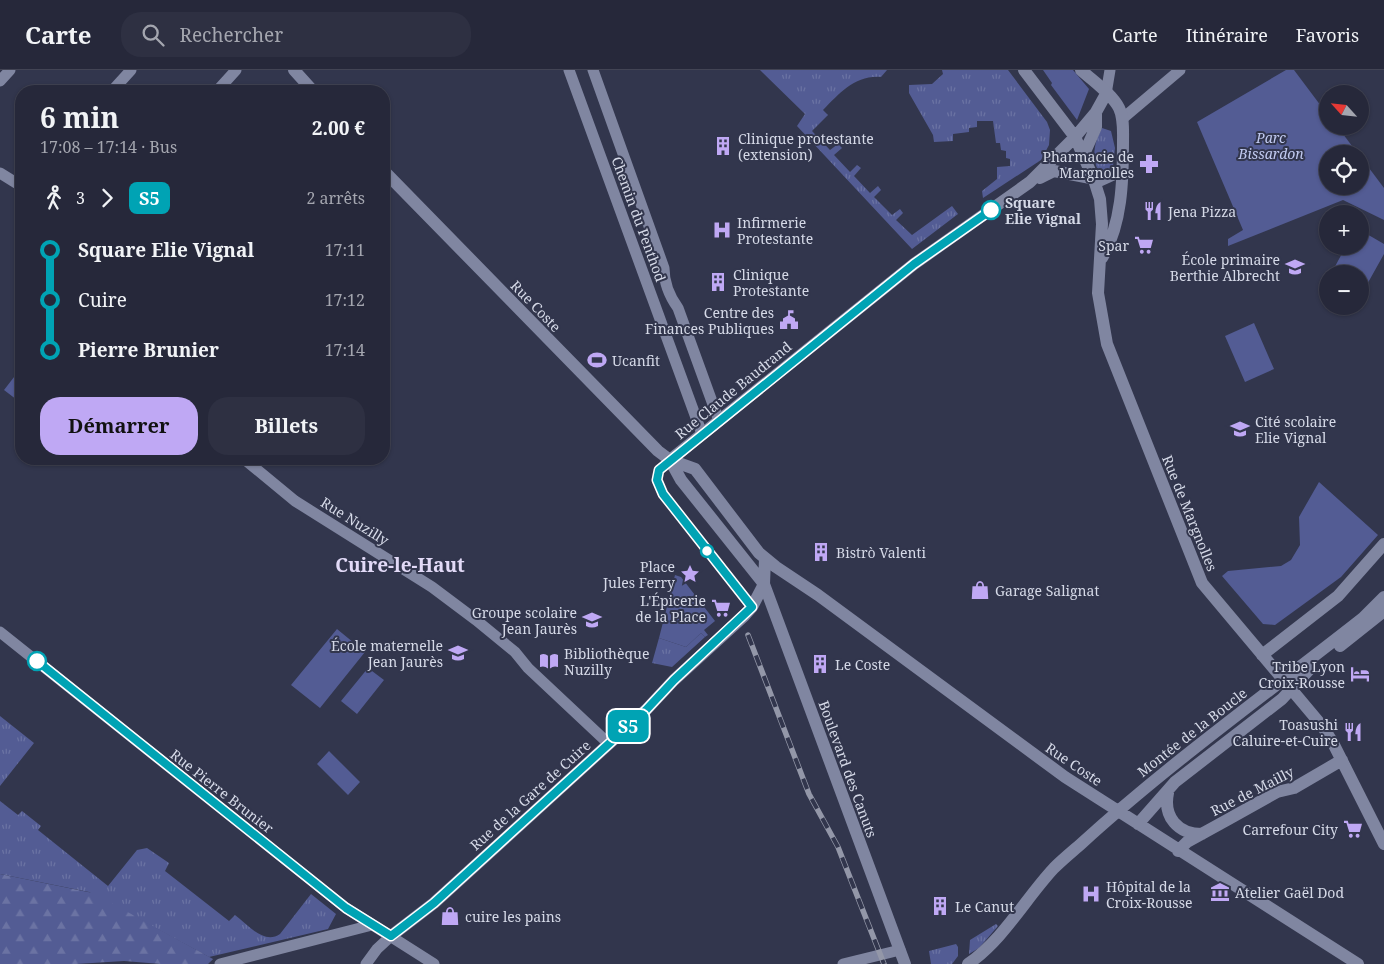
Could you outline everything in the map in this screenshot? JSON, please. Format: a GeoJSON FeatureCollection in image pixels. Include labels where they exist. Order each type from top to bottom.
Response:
{"type":"FeatureCollection","features":[{"type":"Feature","properties":{"kind":"street"},"geometry":{"type":"LineString","coordinates":[[0,81],[10,70]]}},
{"type":"Feature","properties":{"kind":"street"},"geometry":{"type":"LineString","coordinates":[[117,85],[131,70]]}},
{"type":"Feature","properties":{"kind":"street"},"geometry":{"type":"LineString","coordinates":[[222,85],[236,70]]}},
{"type":"Feature","properties":{"kind":"street"},"geometry":{"type":"LineString","coordinates":[[294,70],[308,85]]}},
{"type":"Feature","properties":{"kind":"street","name":"Chemin du Penthod"},"geometry":{"type":"LineString","coordinates":[[569,70],[702,434]]}},
{"type":"Feature","properties":{"kind":"street","name":"Chemin du Penthod"},"geometry":{"type":"LineString","coordinates":[[593,70],[662,263],[672,299],[678,308],[719,420]]}},
{"type":"Feature","properties":{"kind":"street","name":"Rue de Margnolles"},"geometry":{"type":"LineString","coordinates":[[1024,70],[1075,138],[1084,154],[1094,180],[1100,199],[1102,224],[1098,293],[1107,344],[1202,583],[1323,727],[1342,760],[1384,844]]}},
{"type":"Feature","properties":{"kind":"street","name":"Rue de Margnolles"},"geometry":{"type":"LineString","coordinates":[[1083,70],[1120,109],[1122,119],[1123,170],[1121,196],[1114,229],[1099,262]]}},
{"type":"Feature","properties":{"kind":"street"},"geometry":{"type":"LineString","coordinates":[[1075,138],[1096,112],[1106,94],[1110,70]]}},
{"type":"Feature","properties":{"kind":"street"},"geometry":{"type":"LineString","coordinates":[[1122,119],[1180,70]]}},
{"type":"Feature","properties":{"kind":"street"},"geometry":{"type":"LineString","coordinates":[[1084,154],[1096,126],[1096,112]]}},
{"type":"Feature","properties":{"kind":"street","name":"Rue Claude Baudrand"},"geometry":{"type":"LineString","coordinates":[[670,460],[914,264],[1030,182],[1075,138]]}},
{"type":"Feature","properties":{"kind":"street"},"geometry":{"type":"LineString","coordinates":[[1094,180],[1111,177],[1123,170]]}},
{"type":"Feature","properties":{"kind":"street","name":"Rue Claude Baudrand"},"geometry":{"type":"LineString","coordinates":[[1030,182],[1054,171],[1094,180]]}},
{"type":"Feature","properties":{"kind":"street"},"geometry":{"type":"LineString","coordinates":[[0,172],[15,182]]}},
{"type":"Feature","properties":{"kind":"street","name":"Rue Coste"},"geometry":{"type":"LineString","coordinates":[[390,182],[650,443],[670,460],[695,470],[730,517],[765,559],[818,595],[1018,743],[1090,793],[1358,964]]}},
{"type":"Feature","properties":{"kind":"street","name":"Rue Coste"},"geometry":{"type":"LineString","coordinates":[[670,460],[681,480],[764,584]]}},
{"type":"Feature","properties":{"kind":"street","name":"Rue Nuzilly"},"geometry":{"type":"LineString","coordinates":[[251,465],[295,501],[436,590],[476,620],[515,652],[530,670],[609,744]]}},
{"type":"Feature","properties":{"kind":"street"},"geometry":{"type":"LineString","coordinates":[[1265,658],[1338,596],[1384,544]]}},
{"type":"Feature","properties":{"kind":"street"},"geometry":{"type":"LineString","coordinates":[[764,584],[765,559]]}},
{"type":"Feature","properties":{"kind":"street"},"geometry":{"type":"LineString","coordinates":[[764,584],[784,573]]}},
{"type":"Feature","properties":{"kind":"street","name":"Rue de la Gare de Cuire"},"geometry":{"type":"LineString","coordinates":[[391,936],[434,903],[609,744],[744,616],[752,607],[764,584]]}},
{"type":"Feature","properties":{"kind":"street","name":"Boulevard des Canuts"},"geometry":{"type":"LineString","coordinates":[[764,584],[905,964]]}},
{"type":"Feature","properties":{"kind":"street","name":"Montée de la Boucle"},"geometry":{"type":"LineString","coordinates":[[968,964],[983,952],[1029,901],[1053,869],[1125,805],[1363,618],[1384,597]]}},
{"type":"Feature","properties":{"kind":"street","name":"Montée de la Boucle"},"geometry":{"type":"LineString","coordinates":[[1029,901],[1153,788],[1384,611]]}},
{"type":"Feature","properties":{"kind":"street","name":"Rue Pierre Brunier"},"geometry":{"type":"LineString","coordinates":[[0,632],[346,908],[434,964]]}},
{"type":"Feature","properties":{"kind":"street"},"geometry":{"type":"LineString","coordinates":[[1133,820],[1168,793],[1176,782],[1282,698],[1309,670]]}},
{"type":"Feature","properties":{"kind":"street","name":"Rue de Mailly"},"geometry":{"type":"LineString","coordinates":[[1178,850],[1182,845],[1277,792],[1294,788],[1342,760]]}},
{"type":"Feature","properties":{"kind":"street"},"geometry":{"type":"LineString","coordinates":[[1168,793],[1167,808],[1172,820],[1186,832],[1202,834]]}},
{"type":"Feature","properties":{"kind":"street"},"geometry":{"type":"LineString","coordinates":[[220,964],[372,925]]}},
{"type":"Feature","properties":{"kind":"street"},"geometry":{"type":"LineString","coordinates":[[366,964],[377,949],[391,936]]}},
{"type":"Feature","properties":{"kind":"street"},"geometry":{"type":"LineString","coordinates":[[843,964],[900,950]]}},
{"type":"Feature","properties":{"kind":"green space"},"geometry":{"type":"Polygon","coordinates":[[[760,70],[887,70],[881,77],[863,79],[849,86],[823,110],[828,115],[812,131],[830,150],[838,144],[842,148],[834,155],[850,172],[857,165],[861,168],[854,176],[870,193],[878,186],[881,190],[874,197],[892,215],[900,209],[903,213],[896,220],[912,235],[952,206],[958,214],[912,249],[797,126],[805,114],[760,70]]]}},
{"type":"Feature","properties":{"kind":"green space"},"geometry":{"type":"Polygon","coordinates":[[[942,70],[1008,70],[1047,122],[1050,130],[1049,145],[1041,160],[983,198],[982,191],[997,179],[997,167],[1010,166],[1010,159],[1006,158],[1006,151],[1001,150],[1000,143],[996,143],[993,121],[977,121],[977,127],[969,128],[969,132],[953,134],[953,141],[934,142],[933,135],[909,93],[909,85],[932,84],[943,74],[942,70]]]}},
{"type":"Feature","properties":{"kind":"green space"},"geometry":{"type":"Polygon","coordinates":[[[1043,70],[1073,70],[1089,89],[1077,120],[1051,85],[1052,83],[1043,70]]]}},
{"type":"Feature","properties":{"kind":"green space","name":"Parc Bissardon"},"geometry":{"type":"Polygon","coordinates":[[[1286,70],[1294,70],[1319,103],[1319,135],[1344,135],[1351,145],[1319,145],[1319,195],[1369,195],[1369,168],[1384,188],[1384,220],[1369,213],[1369,205],[1353,205],[1343,200],[1330,205],[1319,205],[1319,210],[1228,246],[1228,239],[1243,230],[1197,122],[1286,70]]]}},
{"type":"Feature","properties":{"kind":"green space"},"geometry":{"type":"Polygon","coordinates":[[[1102,128],[1111,131],[1115,148],[1113,166],[1105,172],[1098,170],[1094,154],[1097,138],[1102,128]]]}},
{"type":"Feature","properties":{"kind":"green space"},"geometry":{"type":"Polygon","coordinates":[[[1369,235],[1384,244],[1384,254],[1369,281],[1369,265],[1336,265],[1341,255],[1369,255],[1369,235]]]}},
{"type":"Feature","properties":{"kind":"green space"},"geometry":{"type":"Polygon","coordinates":[[[1254,323],[1274,369],[1245,382],[1225,336],[1254,323]]]}},
{"type":"Feature","properties":{"kind":"green space"},"geometry":{"type":"Polygon","coordinates":[[[15,376],[15,398],[4,390],[15,376]]]}},
{"type":"Feature","properties":{"kind":"green space"},"geometry":{"type":"Polygon","coordinates":[[[1319,482],[1378,535],[1341,577],[1275,625],[1263,624],[1222,576],[1228,571],[1281,566],[1291,560],[1300,545],[1299,517],[1319,482]]]}},
{"type":"Feature","properties":{"kind":"green space"},"geometry":{"type":"Polygon","coordinates":[[[675,575],[681,577],[715,621],[704,630],[708,635],[705,637],[701,633],[686,647],[659,638],[675,575]]]}},
{"type":"Feature","properties":{"kind":"green space"},"geometry":{"type":"Polygon","coordinates":[[[337,629],[365,652],[320,708],[291,685],[337,629]]]}},
{"type":"Feature","properties":{"kind":"green space"},"geometry":{"type":"Polygon","coordinates":[[[701,633],[705,637],[672,667],[652,663],[659,638],[686,647],[701,633]]]}},
{"type":"Feature","properties":{"kind":"green space"},"geometry":{"type":"Polygon","coordinates":[[[368,668],[384,680],[357,714],[341,701],[368,668]]]}},
{"type":"Feature","properties":{"kind":"green space"},"geometry":{"type":"Polygon","coordinates":[[[0,716],[34,743],[0,786],[0,716]]]}},
{"type":"Feature","properties":{"kind":"green space"},"geometry":{"type":"Polygon","coordinates":[[[329,751],[360,782],[348,795],[317,764],[329,751]]]}},
{"type":"Feature","properties":{"kind":"green space"},"geometry":{"type":"Polygon","coordinates":[[[0,801],[18,815],[22,811],[41,826],[38,830],[108,886],[137,850],[147,848],[169,863],[165,871],[229,921],[235,915],[262,935],[274,937],[280,934],[311,894],[336,914],[328,929],[209,957],[89,892],[0,874],[0,801]]]}},
{"type":"Feature","properties":{"kind":"green space"},"geometry":{"type":"Polygon","coordinates":[[[0,874],[93,893],[213,959],[208,964],[161,964],[124,961],[76,964],[0,964],[0,874]]]}},
{"type":"Feature","properties":{"kind":"green space"},"geometry":{"type":"Polygon","coordinates":[[[996,924],[998,926],[979,948],[969,954],[970,940],[996,924]]]}},
{"type":"Feature","properties":{"kind":"green space"},"geometry":{"type":"Polygon","coordinates":[[[956,944],[958,956],[952,964],[931,964],[929,951],[956,944]]]}},
{"type":"Feature","properties":{"kind":"railway"},"geometry":{"type":"LineString","coordinates":[[748,635],[809,794],[838,847],[884,964]]}},
{"type":"Feature","properties":{"kind":"bus line","name":"S5"},"geometry":{"type":"LineString","coordinates":[[37,661],[346,908],[391,936],[412,922],[447,892],[646,710],[674,680],[752,607],[663,494],[656,474],[659,470],[914,264],[991,210]]}},
{"type":"Feature","properties":{"kind":"place","name":"Clinique protestante (extension)"},"geometry":{"type":"Point","coordinates":[723,146]}},
{"type":"Feature","properties":{"kind":"place","name":"Pharmacie de Margnolles"},"geometry":{"type":"Point","coordinates":[1149,164]}},
{"type":"Feature","properties":{"kind":"place","name":"Square Elie Vignal"},"geometry":{"type":"Point","coordinates":[991,210]}},
{"type":"Feature","properties":{"kind":"place","name":"Jena Pizza"},"geometry":{"type":"Point","coordinates":[1153,211]}},
{"type":"Feature","properties":{"kind":"place","name":"Infirmerie Protestante"},"geometry":{"type":"Point","coordinates":[722,230]}},
{"type":"Feature","properties":{"kind":"place","name":"Spar"},"geometry":{"type":"Point","coordinates":[1144,245]}},
{"type":"Feature","properties":{"kind":"place","name":"École primaire Berthie Albrecht"},"geometry":{"type":"Point","coordinates":[1295,267]}},
{"type":"Feature","properties":{"kind":"place","name":"Clinique Protestante"},"geometry":{"type":"Point","coordinates":[718,282]}},
{"type":"Feature","properties":{"kind":"place","name":"Centre des Finances Publiques"},"geometry":{"type":"Point","coordinates":[789,320]}},
{"type":"Feature","properties":{"kind":"place","name":"Ucanfit"},"geometry":{"type":"Point","coordinates":[597,360]}},
{"type":"Feature","properties":{"kind":"place","name":"Cité scolaire Elie Vignal"},"geometry":{"type":"Point","coordinates":[1240,429]}},
{"type":"Feature","properties":{"kind":"place","name":"Bistrò Valenti"},"geometry":{"type":"Point","coordinates":[821,552]}},
{"type":"Feature","properties":{"kind":"place","name":"Place Jules Ferry"},"geometry":{"type":"Point","coordinates":[690,574]}},
{"type":"Feature","properties":{"kind":"place","name":"Garage Salignat"},"geometry":{"type":"Point","coordinates":[980,590]}},
{"type":"Feature","properties":{"kind":"place","name":"L'Épicerie de la Place"},"geometry":{"type":"Point","coordinates":[721,608]}},
{"type":"Feature","properties":{"kind":"place","name":"Groupe scolaire Jean Jaurès"},"geometry":{"type":"Point","coordinates":[592,620]}},
{"type":"Feature","properties":{"kind":"place","name":"École maternelle Jean Jaurès"},"geometry":{"type":"Point","coordinates":[458,653]}},
{"type":"Feature","properties":{"kind":"place","name":"Bibliothèque Nuzilly"},"geometry":{"type":"Point","coordinates":[549,661]}},
{"type":"Feature","properties":{"kind":"place","name":"Le Coste"},"geometry":{"type":"Point","coordinates":[820,664]}},
{"type":"Feature","properties":{"kind":"place","name":"Tribe Lyon Croix-Rousse"},"geometry":{"type":"Point","coordinates":[1360,674]}},
{"type":"Feature","properties":{"kind":"place","name":"Toasushi Caluire-et-Cuire"},"geometry":{"type":"Point","coordinates":[1353,732]}},
{"type":"Feature","properties":{"kind":"place","name":"Carrefour City"},"geometry":{"type":"Point","coordinates":[1353,829]}},
{"type":"Feature","properties":{"kind":"place","name":"Atelier Gaël Dod"},"geometry":{"type":"Point","coordinates":[1220,892]}},
{"type":"Feature","properties":{"kind":"place","name":"Hôpital de la Croix-Rousse"},"geometry":{"type":"Point","coordinates":[1091,894]}},
{"type":"Feature","properties":{"kind":"place","name":"Le Canut"},"geometry":{"type":"Point","coordinates":[940,906]}},
{"type":"Feature","properties":{"kind":"place","name":"cuire les pains"},"geometry":{"type":"Point","coordinates":[450,916]}},
{"type":"Feature","properties":{"kind":"district","name":"Cuire-le-Haut"},"geometry":{"type":"Point","coordinates":[400,565]}}]}
